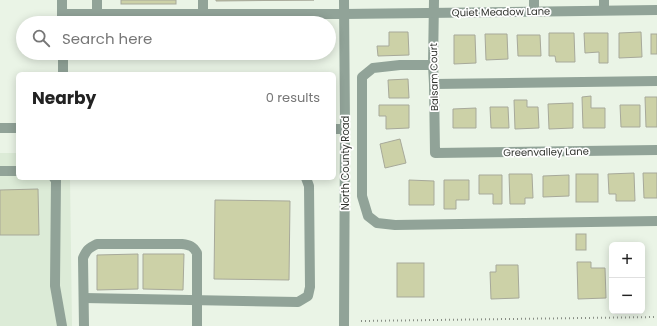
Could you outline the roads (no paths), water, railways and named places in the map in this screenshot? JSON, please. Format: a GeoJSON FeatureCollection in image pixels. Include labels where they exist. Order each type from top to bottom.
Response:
{"type":"FeatureCollection","features":[{"type":"Feature","properties":{"kind":"street"},"geometry":{"type":"LineString","coordinates":[[62,0],[62,16]]}},
{"type":"Feature","properties":{"kind":"street"},"geometry":{"type":"LineString","coordinates":[[97,0],[97,14]]}},
{"type":"Feature","properties":{"kind":"street"},"geometry":{"type":"LineString","coordinates":[[203,0],[203,14]]}},
{"type":"Feature","properties":{"kind":"street","name":"North County Road"},"geometry":{"type":"LineString","coordinates":[[344,0],[344,326]]}},
{"type":"Feature","properties":{"kind":"street","name":"Balsam Court"},"geometry":{"type":"LineString","coordinates":[[434,0],[433,65],[435,153]]}},
{"type":"Feature","properties":{"kind":"street"},"geometry":{"type":"LineString","coordinates":[[534,0],[534,11]]}},
{"type":"Feature","properties":{"kind":"street","name":"Quiet Meadow Lane"},"geometry":{"type":"LineString","coordinates":[[83,16],[97,14],[344,14],[534,11],[604,5],[657,10]]}},
{"type":"Feature","properties":{"kind":"street"},"geometry":{"type":"LineString","coordinates":[[63,60],[63,72]]}},
{"type":"Feature","properties":{"kind":"street"},"geometry":{"type":"LineString","coordinates":[[433,65],[400,65],[373,68],[362,77],[362,196],[368,216],[377,223],[395,225],[657,221]]}},
{"type":"Feature","properties":{"kind":"street"},"geometry":{"type":"LineString","coordinates":[[434,84],[657,81]]}},
{"type":"Feature","properties":{"kind":"street"},"geometry":{"type":"LineString","coordinates":[[0,128],[16,128]]}},
{"type":"Feature","properties":{"kind":"street"},"geometry":{"type":"LineString","coordinates":[[336,129],[345,129]]}},
{"type":"Feature","properties":{"kind":"street","name":"Greenvalley Lane"},"geometry":{"type":"LineString","coordinates":[[435,153],[657,150]]}},
{"type":"Feature","properties":{"kind":"street"},"geometry":{"type":"LineString","coordinates":[[0,171],[16,170]]}},
{"type":"Feature","properties":{"kind":"street"},"geometry":{"type":"LineString","coordinates":[[56,180],[55,286],[62,326]]}},
{"type":"Feature","properties":{"kind":"street"},"geometry":{"type":"LineString","coordinates":[[84,298],[298,302],[308,296],[310,287],[309,186],[307,180]]}},
{"type":"Feature","properties":{"kind":"street"},"geometry":{"type":"LineString","coordinates":[[84,326],[84,258],[86,251],[97,244],[182,244],[190,245],[197,253],[197,326]]}}]}
